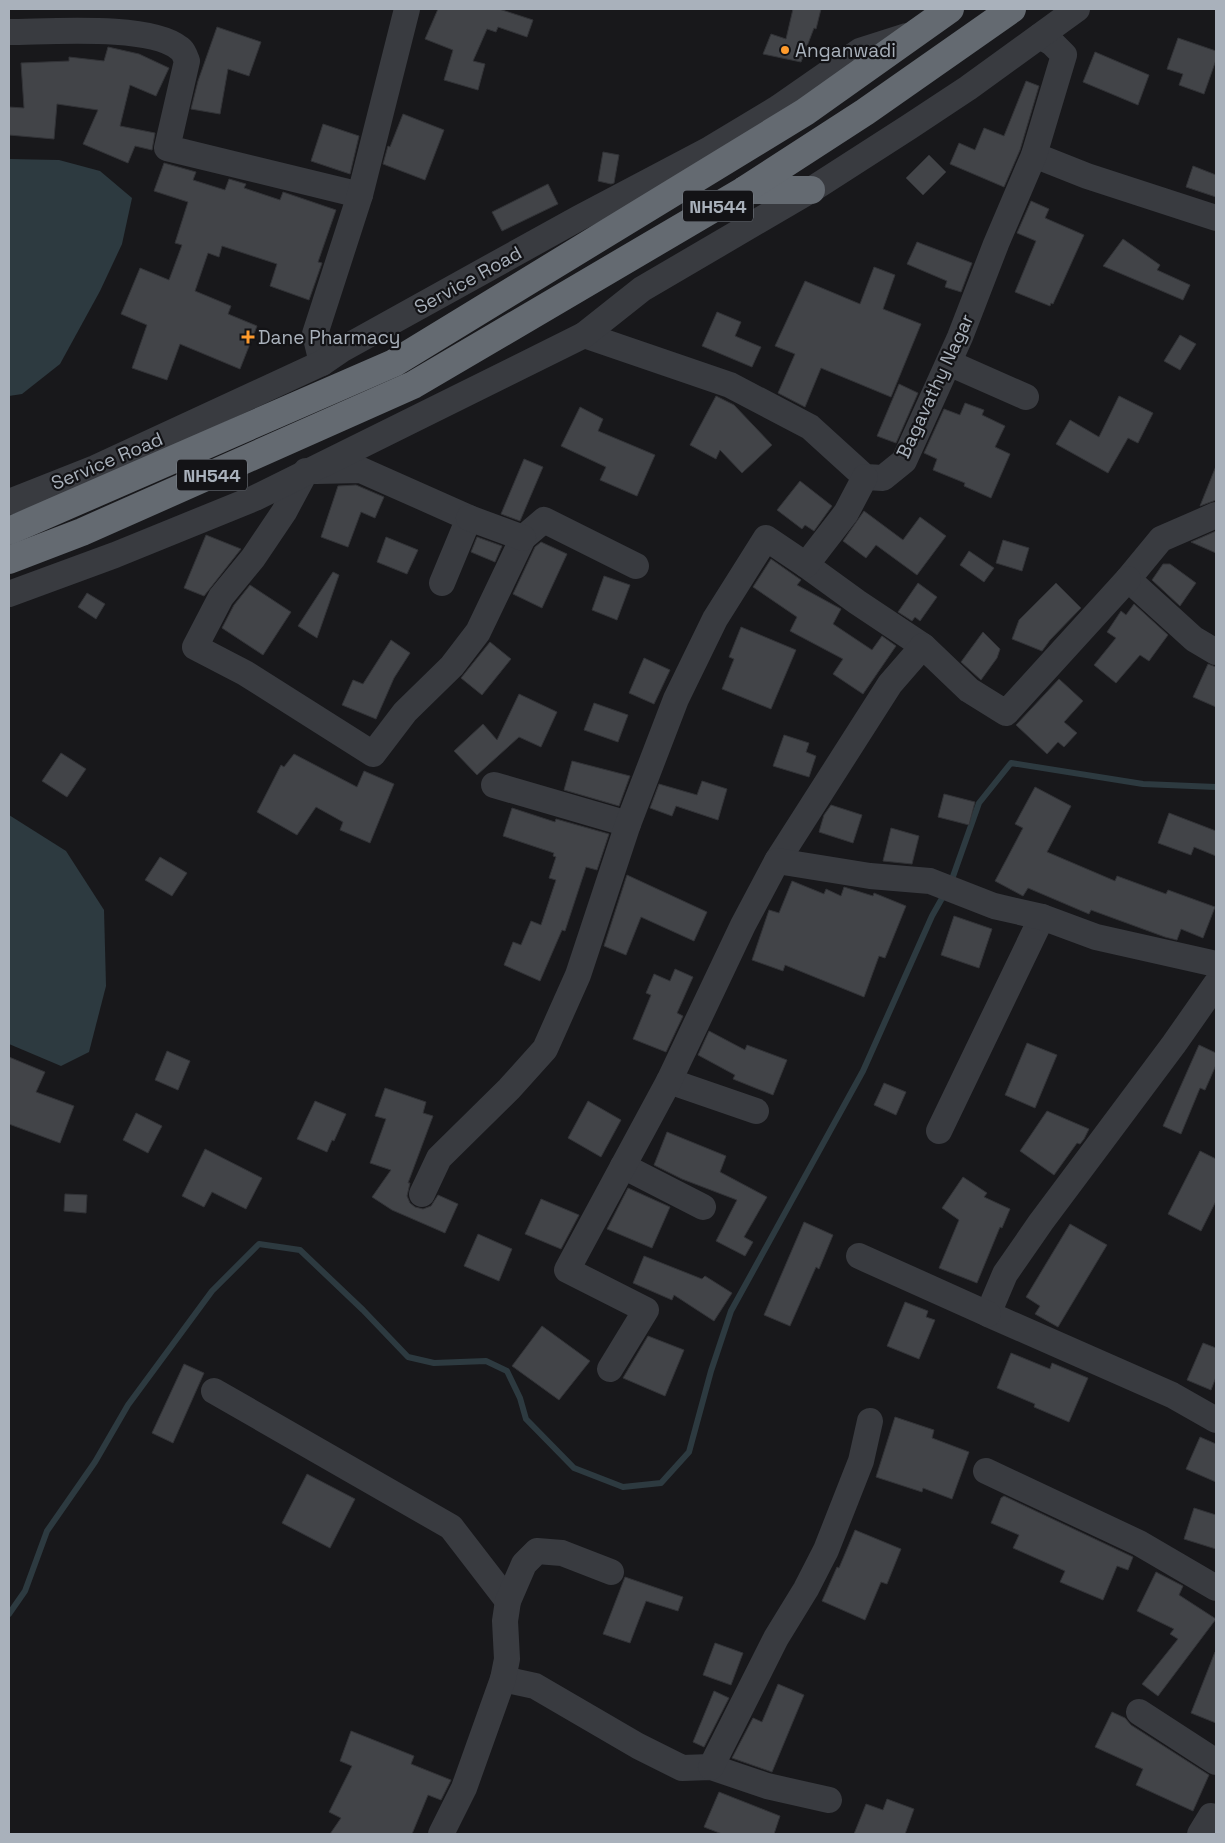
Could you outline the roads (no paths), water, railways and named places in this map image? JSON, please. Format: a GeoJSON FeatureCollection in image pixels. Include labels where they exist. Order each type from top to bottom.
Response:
{"type":"FeatureCollection","features":[{"type":"Feature","properties":{"kind":"highway","name":"NH544"},"geometry":{"type":"LineString","coordinates":[[9,531],[394,363],[805,112],[950,9]]}},
{"type":"Feature","properties":{"kind":"highway","name":"NH544"},"geometry":{"type":"LineString","coordinates":[[9,560],[82,532],[412,385],[745,190],[865,112],[1012,9]]}},
{"type":"Feature","properties":{"kind":"highway"},"geometry":{"type":"LineString","coordinates":[[745,190],[811,190]]}},
{"type":"Feature","properties":{"kind":"street"},"geometry":{"type":"LineString","coordinates":[[322,363],[315,334],[360,195],[407,9]]}},
{"type":"Feature","properties":{"kind":"street"},"geometry":{"type":"LineString","coordinates":[[9,594],[115,555],[255,498],[306,471],[398,429],[584,335],[642,289],[811,190],[968,88],[1078,9]]}},
{"type":"Feature","properties":{"kind":"street"},"geometry":{"type":"LineString","coordinates":[[9,32],[124,32],[162,38],[181,48],[187,61],[167,148],[360,195]]}},
{"type":"Feature","properties":{"kind":"street","name":"Service Road"},"geometry":{"type":"LineString","coordinates":[[9,502],[95,468],[322,363],[341,350],[570,223],[710,149],[778,108],[860,51],[915,34]]}},
{"type":"Feature","properties":{"kind":"street","name":"Bagavathy Nagar"},"geometry":{"type":"LineString","coordinates":[[865,477],[883,478],[904,461],[949,363],[996,244],[1034,155],[1064,55],[1052,43],[1040,36]]}},
{"type":"Feature","properties":{"kind":"street"},"geometry":{"type":"LineString","coordinates":[[1034,155],[1087,176],[1216,218]]}},
{"type":"Feature","properties":{"kind":"street"},"geometry":{"type":"LineString","coordinates":[[642,289],[682,227]]}},
{"type":"Feature","properties":{"kind":"street"},"geometry":{"type":"LineString","coordinates":[[584,335],[730,385],[810,427],[865,477],[846,513],[806,565]]}},
{"type":"Feature","properties":{"kind":"street"},"geometry":{"type":"LineString","coordinates":[[949,363],[1026,397]]}},
{"type":"Feature","properties":{"kind":"street"},"geometry":{"type":"LineString","coordinates":[[306,471],[361,470],[469,518],[523,538]]}},
{"type":"Feature","properties":{"kind":"street"},"geometry":{"type":"LineString","coordinates":[[306,471],[284,512],[253,558],[221,598],[195,647],[245,673],[373,754],[405,712],[452,666],[478,632],[523,538],[544,520],[636,566]]}},
{"type":"Feature","properties":{"kind":"street"},"geometry":{"type":"LineString","coordinates":[[422,1194],[439,1158],[545,1049],[581,966],[628,824],[676,699],[715,619],[766,538],[856,602],[924,646],[969,690],[1006,713],[1128,579],[1161,539],[1216,515]]}},
{"type":"Feature","properties":{"kind":"street"},"geometry":{"type":"LineString","coordinates":[[442,583],[469,518]]}},
{"type":"Feature","properties":{"kind":"street"},"geometry":{"type":"LineString","coordinates":[[1128,579],[1194,639],[1216,652]]}},
{"type":"Feature","properties":{"kind":"street"},"geometry":{"type":"LineString","coordinates":[[610,1369],[646,1310],[567,1270],[669,1081],[738,934],[777,861],[890,684],[924,646]]}},
{"type":"Feature","properties":{"kind":"street"},"geometry":{"type":"LineString","coordinates":[[494,785],[628,824]]}},
{"type":"Feature","properties":{"kind":"street"},"geometry":{"type":"LineString","coordinates":[[777,861],[852,874],[930,880],[994,906],[1042,917],[1096,936],[1216,964]]}},
{"type":"Feature","properties":{"kind":"street"},"geometry":{"type":"LineString","coordinates":[[939,1131],[1042,917]]}},
{"type":"Feature","properties":{"kind":"street"},"geometry":{"type":"LineString","coordinates":[[988,1314],[1006,1274],[1041,1222],[1174,1044],[1216,984]]}},
{"type":"Feature","properties":{"kind":"street"},"geometry":{"type":"LineString","coordinates":[[669,1081],[756,1111]]}},
{"type":"Feature","properties":{"kind":"street"},"geometry":{"type":"LineString","coordinates":[[623,1166],[703,1207]]}},
{"type":"Feature","properties":{"kind":"street"},"geometry":{"type":"LineString","coordinates":[[859,1256],[1172,1396],[1216,1420]]}},
{"type":"Feature","properties":{"kind":"street"},"geometry":{"type":"LineString","coordinates":[[214,1391],[451,1527],[508,1602]]}},
{"type":"Feature","properties":{"kind":"street"},"geometry":{"type":"LineString","coordinates":[[711,1767],[776,1638],[826,1550],[862,1462],[870,1421]]}},
{"type":"Feature","properties":{"kind":"street"},"geometry":{"type":"LineString","coordinates":[[986,1471],[1139,1543],[1216,1588]]}},
{"type":"Feature","properties":{"kind":"street"},"geometry":{"type":"LineString","coordinates":[[441,1834],[464,1788],[503,1679],[507,1659],[505,1621],[508,1602],[524,1564],[537,1551],[562,1553],[611,1572]]}},
{"type":"Feature","properties":{"kind":"street"},"geometry":{"type":"LineString","coordinates":[[503,1679],[535,1686],[682,1768],[711,1767],[767,1786],[829,1800]]}},
{"type":"Feature","properties":{"kind":"street"},"geometry":{"type":"LineString","coordinates":[[1139,1712],[1216,1762]]}},
{"type":"Feature","properties":{"kind":"waterway"},"geometry":{"type":"LineString","coordinates":[[951,882],[979,803],[1011,763],[1143,784],[1216,787]]}},
{"type":"Feature","properties":{"kind":"waterway"},"geometry":{"type":"LineString","coordinates":[[9,1614],[25,1591],[47,1531],[95,1462],[128,1405],[212,1291],[259,1244],[300,1250],[363,1310],[408,1357],[434,1363],[486,1361],[507,1371],[520,1398],[526,1419],[574,1468],[623,1487],[661,1483],[689,1452],[711,1371],[731,1311],[863,1071],[932,916],[945,893]]}},
{"type":"Feature","properties":{"kind":"place","name":"Anganwadi"},"geometry":{"type":"Point","coordinates":[785,50]}},
{"type":"Feature","properties":{"kind":"place","name":"Dane Pharmacy"},"geometry":{"type":"Point","coordinates":[248,337]}}]}
